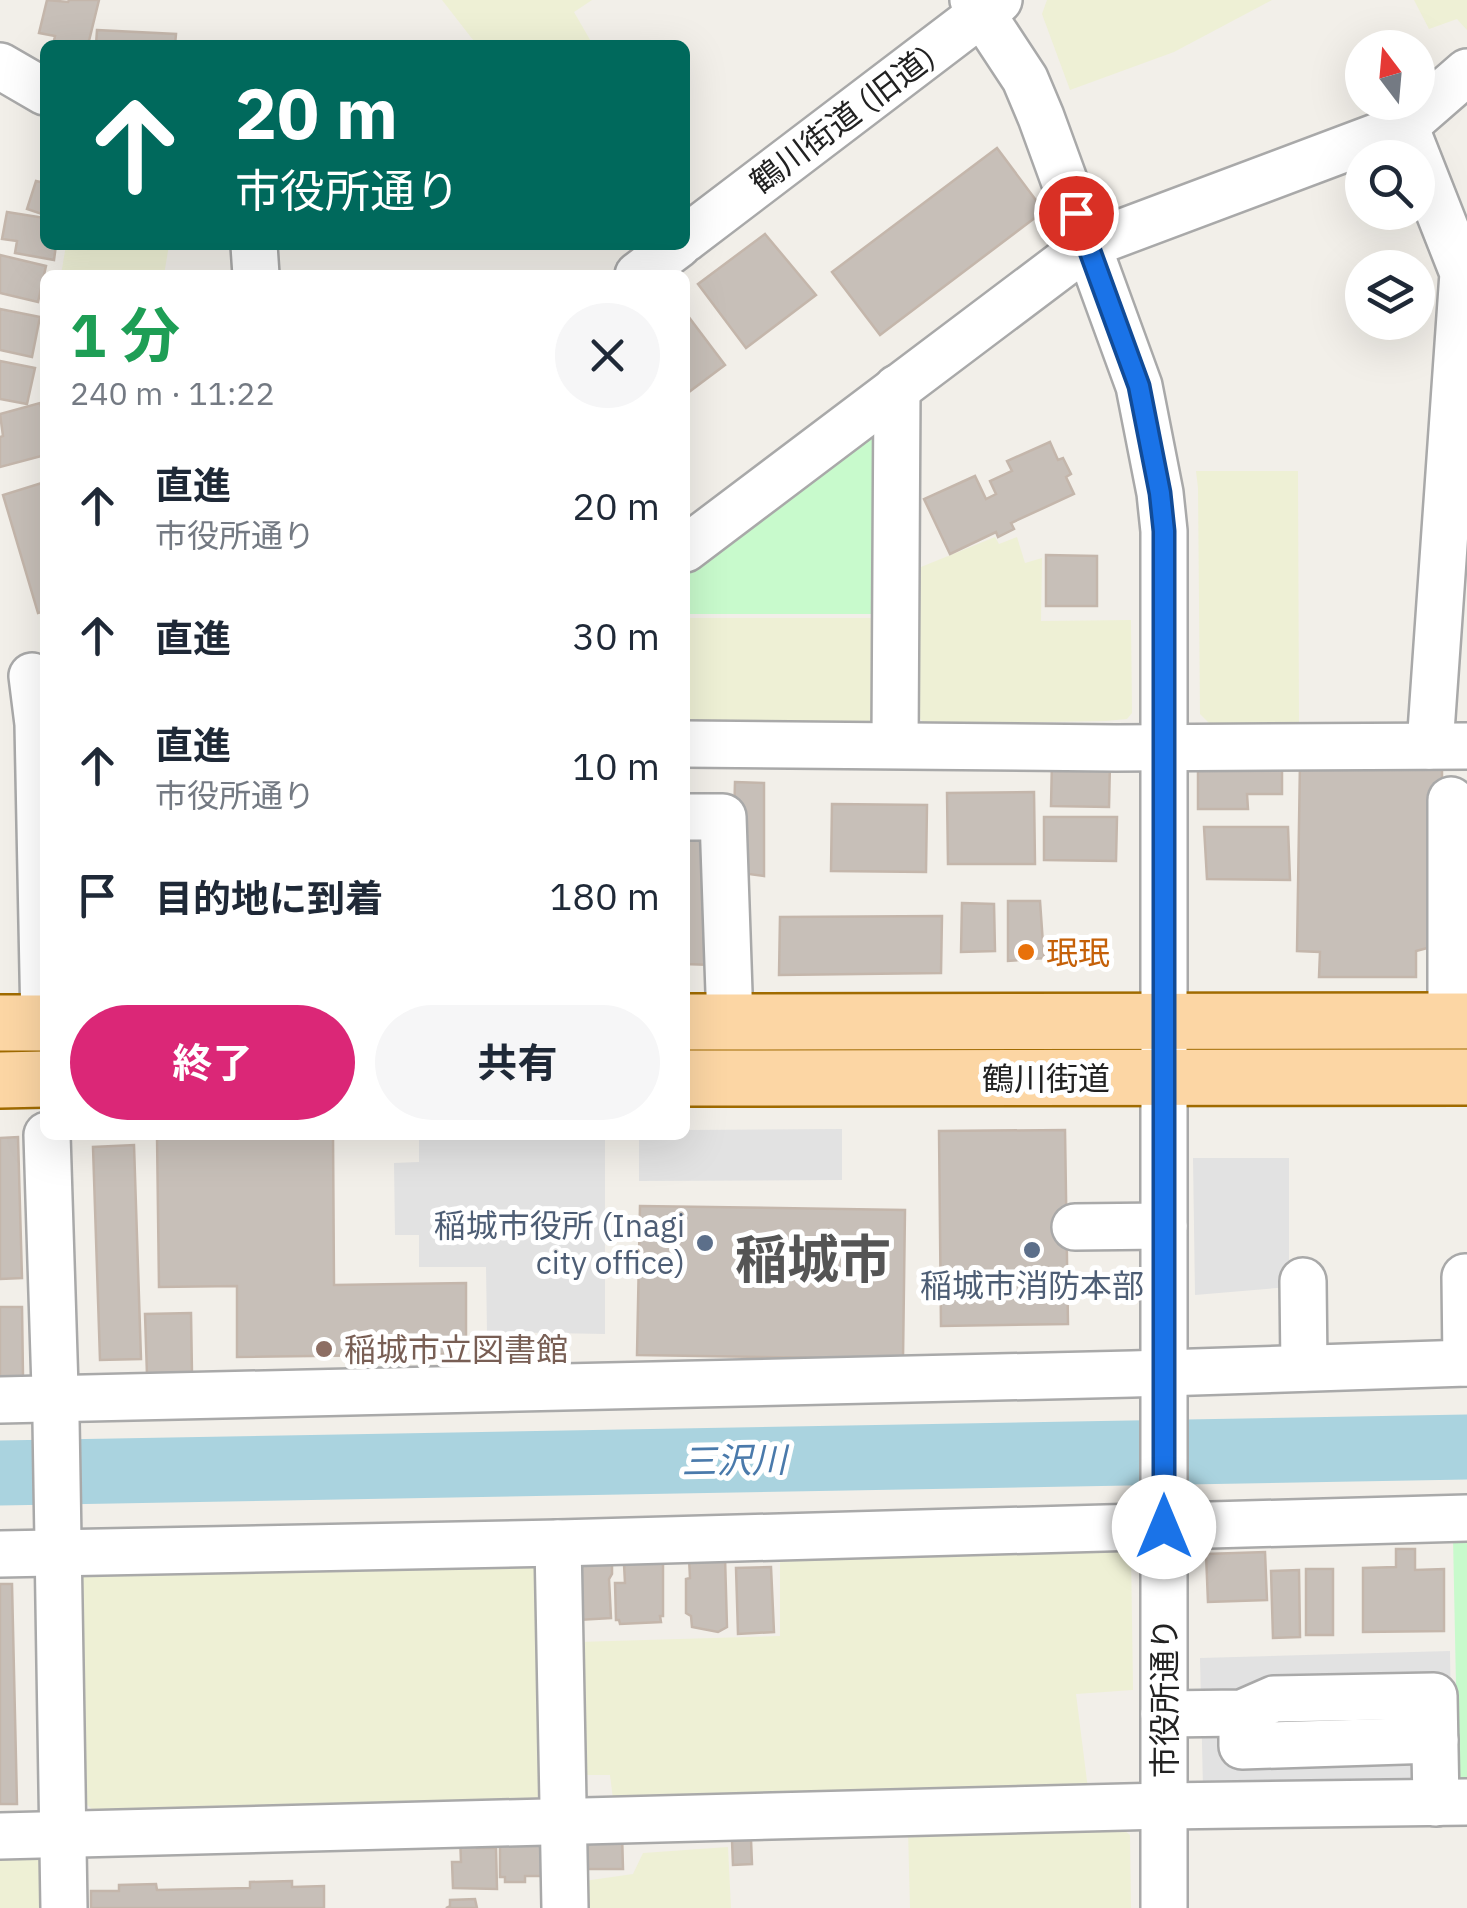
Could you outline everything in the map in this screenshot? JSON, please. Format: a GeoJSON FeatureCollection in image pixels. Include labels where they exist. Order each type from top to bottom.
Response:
{"type":"FeatureCollection","features":[{"type":"Feature","properties":{"kind":"main road","name":"鶴川街道"},"geometry":{"type":"LineString","coordinates":[[708,1022],[1459,1021]]}},
{"type":"Feature","properties":{"kind":"main road"},"geometry":{"type":"LineString","coordinates":[[0,1022],[40,1022]]}},
{"type":"Feature","properties":{"kind":"main road"},"geometry":{"type":"LineString","coordinates":[[708,1022],[708,1078]]}},
{"type":"Feature","properties":{"kind":"main road","name":"鶴川街道"},"geometry":{"type":"LineString","coordinates":[[708,1078],[1467,1076]]}},
{"type":"Feature","properties":{"kind":"main road"},"geometry":{"type":"LineString","coordinates":[[0,1080],[40,1080]]}},
{"type":"Feature","properties":{"kind":"street","name":"鶴川街道 (旧道)"},"geometry":{"type":"LineString","coordinates":[[690,236],[984,4]]}},
{"type":"Feature","properties":{"kind":"street"},"geometry":{"type":"LineString","coordinates":[[984,4],[1041,117],[1139,386],[1160,493],[1164,531],[1164,1078],[1174,1220],[1164,1387]]}},
{"type":"Feature","properties":{"kind":"street"},"geometry":{"type":"LineString","coordinates":[[690,545],[1088,245],[1404,126],[1467,72]]}},
{"type":"Feature","properties":{"kind":"street"},"geometry":{"type":"LineString","coordinates":[[2,81],[40,91]]}},
{"type":"Feature","properties":{"kind":"street"},"geometry":{"type":"LineString","coordinates":[[690,744],[1449,746],[1465,272],[1404,126]]}},
{"type":"Feature","properties":{"kind":"street"},"geometry":{"type":"LineString","coordinates":[[645,270],[671,250]]}},
{"type":"Feature","properties":{"kind":"street"},"geometry":{"type":"LineString","coordinates":[[895,746],[898,388]]}},
{"type":"Feature","properties":{"kind":"street"},"geometry":{"type":"LineString","coordinates":[[26,679],[38,724],[40,767]]}},
{"type":"Feature","properties":{"kind":"street"},"geometry":{"type":"LineString","coordinates":[[1451,800],[1459,1021]]}},
{"type":"Feature","properties":{"kind":"street"},"geometry":{"type":"LineString","coordinates":[[690,817],[723,817],[708,1022]]}},
{"type":"Feature","properties":{"kind":"street"},"geometry":{"type":"LineString","coordinates":[[47,1140],[64,1908]]}},
{"type":"Feature","properties":{"kind":"street"},"geometry":{"type":"LineString","coordinates":[[1075,1228],[1174,1220]]}},
{"type":"Feature","properties":{"kind":"street"},"geometry":{"type":"LineString","coordinates":[[0,1400],[55,1414],[1164,1387],[1304,1368],[1466,1363],[1465,1277]]}},
{"type":"Feature","properties":{"kind":"street"},"geometry":{"type":"LineString","coordinates":[[1303,1281],[1304,1368]]}},
{"type":"Feature","properties":{"kind":"street","name":"市役所通り"},"geometry":{"type":"LineString","coordinates":[[1164,1387],[1164,1908]]}},
{"type":"Feature","properties":{"kind":"street"},"geometry":{"type":"LineString","coordinates":[[0,1554],[58,1534],[558,1543],[1164,1507],[1467,1518]]}},
{"type":"Feature","properties":{"kind":"street"},"geometry":{"type":"LineString","coordinates":[[558,1543],[565,1908]]}},
{"type":"Feature","properties":{"kind":"street"},"geometry":{"type":"LineString","coordinates":[[0,1836],[1164,1806],[1451,1803],[1435,1740],[1434,1696],[1274,1698],[1242,1713],[1164,1714]]}},
{"type":"Feature","properties":{"kind":"green space"},"geometry":{"type":"Polygon","coordinates":[[[442,0],[592,0],[574,12],[590,40],[473,40],[442,0]]]}},
{"type":"Feature","properties":{"kind":"green space"},"geometry":{"type":"Polygon","coordinates":[[[1047,0],[1272,0],[1174,52],[1070,90],[1042,14],[1047,0]]]}},
{"type":"Feature","properties":{"kind":"green space"},"geometry":{"type":"Polygon","coordinates":[[[1414,0],[1467,0],[1467,30],[1457,19],[1429,29],[1414,0]]]}},
{"type":"Feature","properties":{"kind":"green space"},"geometry":{"type":"Polygon","coordinates":[[[65,250],[168,250],[165,270],[62,270],[65,250]]]}},
{"type":"Feature","properties":{"kind":"green space"},"geometry":{"type":"Polygon","coordinates":[[[870,424],[886,428],[889,614],[690,614],[690,566],[870,424]]]}},
{"type":"Feature","properties":{"kind":"green space"},"geometry":{"type":"Polygon","coordinates":[[[1196,471],[1298,471],[1299,724],[1211,725],[1200,714],[1196,471]]]}},
{"type":"Feature","properties":{"kind":"green space"},"geometry":{"type":"Polygon","coordinates":[[[995,537],[999,544],[1017,537],[1025,563],[1042,558],[1041,621],[1131,620],[1132,713],[1127,719],[925,724],[914,712],[916,569],[995,537]]]}},
{"type":"Feature","properties":{"kind":"green space"},"geometry":{"type":"Polygon","coordinates":[[[690,618],[885,618],[884,713],[870,727],[690,726],[690,618]]]}},
{"type":"Feature","properties":{"kind":"green space"},"geometry":{"type":"Polygon","coordinates":[[[1467,1536],[1467,1784],[1458,1784],[1453,1537],[1467,1536]]]}},
{"type":"Feature","properties":{"kind":"green space"},"geometry":{"type":"Polygon","coordinates":[[[1120,1546],[1131,1555],[1133,1690],[1076,1694],[1088,1789],[613,1799],[610,1775],[578,1775],[578,1642],[780,1636],[780,1554],[1120,1546]]]}},
{"type":"Feature","properties":{"kind":"green space"},"geometry":{"type":"Polygon","coordinates":[[[526,1560],[544,1571],[546,1791],[533,1802],[95,1812],[82,1800],[76,1583],[89,1570],[526,1560]]]}},
{"type":"Feature","properties":{"kind":"green space"},"geometry":{"type":"Polygon","coordinates":[[[1118,1825],[1130,1835],[1131,1908],[910,1908],[908,1829],[1118,1825]]]}},
{"type":"Feature","properties":{"kind":"green space"},"geometry":{"type":"Polygon","coordinates":[[[728,1847],[731,1908],[584,1908],[584,1881],[633,1874],[643,1853],[728,1847]]]}},
{"type":"Feature","properties":{"kind":"green space"},"geometry":{"type":"Polygon","coordinates":[[[34,1848],[46,1863],[47,1908],[0,1908],[0,1849],[34,1848]]]}},
{"type":"Feature","properties":{"kind":"shaded area"},"geometry":{"type":"Polygon","coordinates":[[[842,1129],[842,1180],[639,1181],[639,1140],[690,1140],[690,1130],[842,1129]]]}},
{"type":"Feature","properties":{"kind":"shaded area"},"geometry":{"type":"Polygon","coordinates":[[[419,1140],[605,1140],[605,1334],[487,1332],[486,1267],[419,1267],[419,1235],[395,1235],[394,1163],[419,1162],[419,1140]]]}},
{"type":"Feature","properties":{"kind":"shaded area"},"geometry":{"type":"Polygon","coordinates":[[[1193,1158],[1289,1158],[1289,1287],[1195,1295],[1193,1158]]]}},
{"type":"Feature","properties":{"kind":"shaded area"},"geometry":{"type":"Polygon","coordinates":[[[1450,1651],[1452,1784],[1203,1788],[1200,1658],[1450,1651]]]}},
{"type":"Feature","properties":{"kind":"building"},"geometry":{"type":"Polygon","coordinates":[[[47,0],[99,0],[89,40],[54,40],[55,36],[39,33],[47,0]]]}},
{"type":"Feature","properties":{"kind":"building"},"geometry":{"type":"Polygon","coordinates":[[[97,30],[176,34],[175,40],[96,40],[97,30]]]}},
{"type":"Feature","properties":{"kind":"building"},"geometry":{"type":"Polygon","coordinates":[[[997,148],[1044,211],[880,335],[832,272],[997,148]]]}},
{"type":"Feature","properties":{"kind":"building"},"geometry":{"type":"Polygon","coordinates":[[[36,181],[40,182],[40,213],[27,209],[36,181]]]}},
{"type":"Feature","properties":{"kind":"building"},"geometry":{"type":"Polygon","coordinates":[[[7,212],[40,217],[40,250],[55,250],[54,260],[15,253],[17,241],[2,239],[7,212]]]}},
{"type":"Feature","properties":{"kind":"building"},"geometry":{"type":"Polygon","coordinates":[[[765,234],[816,295],[746,348],[698,284],[765,234]]]}},
{"type":"Feature","properties":{"kind":"building"},"geometry":{"type":"Polygon","coordinates":[[[0,255],[46,266],[40,270],[38,302],[0,293],[0,255]]]}},
{"type":"Feature","properties":{"kind":"building"},"geometry":{"type":"Polygon","coordinates":[[[0,309],[40,317],[32,357],[0,350],[0,309]]]}},
{"type":"Feature","properties":{"kind":"building"},"geometry":{"type":"Polygon","coordinates":[[[690,319],[725,365],[690,391],[690,319]]]}},
{"type":"Feature","properties":{"kind":"building"},"geometry":{"type":"Polygon","coordinates":[[[0,361],[35,368],[27,404],[0,399],[0,361]]]}},
{"type":"Feature","properties":{"kind":"building"},"geometry":{"type":"Polygon","coordinates":[[[40,403],[40,456],[0,467],[0,414],[40,403]]]}},
{"type":"Feature","properties":{"kind":"building"},"geometry":{"type":"Polygon","coordinates":[[[1050,442],[1058,460],[1063,458],[1071,474],[1066,477],[1074,494],[1011,523],[1014,529],[998,537],[996,532],[950,554],[924,499],[975,476],[986,499],[996,494],[990,481],[1012,471],[1007,461],[1050,442]]]}},
{"type":"Feature","properties":{"kind":"building"},"geometry":{"type":"Polygon","coordinates":[[[40,484],[40,612],[38,613],[3,495],[40,484]]]}},
{"type":"Feature","properties":{"kind":"building"},"geometry":{"type":"Polygon","coordinates":[[[1046,555],[1097,556],[1097,606],[1046,606],[1046,555]]]}},
{"type":"Feature","properties":{"kind":"building"},"geometry":{"type":"Polygon","coordinates":[[[1282,753],[1282,794],[1247,794],[1248,809],[1198,809],[1198,768],[1282,753]]]}},
{"type":"Feature","properties":{"kind":"building"},"geometry":{"type":"Polygon","coordinates":[[[1052,761],[1110,762],[1109,807],[1051,806],[1052,761]]]}},
{"type":"Feature","properties":{"kind":"building"},"geometry":{"type":"Polygon","coordinates":[[[1300,762],[1442,764],[1442,842],[1428,843],[1431,947],[1416,951],[1416,977],[1319,977],[1320,952],[1297,951],[1300,762]]]}},
{"type":"Feature","properties":{"kind":"building"},"geometry":{"type":"Polygon","coordinates":[[[735,782],[764,783],[764,876],[741,873],[734,819],[735,782]]]}},
{"type":"Feature","properties":{"kind":"building"},"geometry":{"type":"Polygon","coordinates":[[[1034,792],[1035,864],[948,864],[947,793],[1034,792]]]}},
{"type":"Feature","properties":{"kind":"building"},"geometry":{"type":"Polygon","coordinates":[[[832,804],[927,805],[926,872],[831,871],[832,804]]]}},
{"type":"Feature","properties":{"kind":"building"},"geometry":{"type":"Polygon","coordinates":[[[1044,817],[1117,817],[1116,861],[1044,860],[1044,817]]]}},
{"type":"Feature","properties":{"kind":"building"},"geometry":{"type":"Polygon","coordinates":[[[690,827],[712,827],[712,965],[690,964],[690,827]]]}},
{"type":"Feature","properties":{"kind":"building"},"geometry":{"type":"Polygon","coordinates":[[[1204,827],[1288,827],[1290,880],[1207,879],[1204,827]]]}},
{"type":"Feature","properties":{"kind":"building"},"geometry":{"type":"Polygon","coordinates":[[[1008,901],[1040,901],[1044,958],[1008,961],[1008,901]]]}},
{"type":"Feature","properties":{"kind":"building"},"geometry":{"type":"Polygon","coordinates":[[[962,903],[994,904],[995,951],[961,952],[962,903]]]}},
{"type":"Feature","properties":{"kind":"building"},"geometry":{"type":"Polygon","coordinates":[[[942,916],[941,973],[779,975],[780,917],[942,916]]]}},
{"type":"Feature","properties":{"kind":"building"},"geometry":{"type":"Polygon","coordinates":[[[1065,1130],[1068,1324],[941,1326],[939,1131],[1065,1130]]]}},
{"type":"Feature","properties":{"kind":"building"},"geometry":{"type":"Polygon","coordinates":[[[18,1137],[22,1278],[0,1279],[0,1138],[18,1137]]]}},
{"type":"Feature","properties":{"kind":"building"},"geometry":{"type":"Polygon","coordinates":[[[157,1140],[333,1140],[334,1285],[466,1283],[466,1354],[237,1357],[237,1286],[159,1287],[157,1140]]]}},
{"type":"Feature","properties":{"kind":"building"},"geometry":{"type":"Polygon","coordinates":[[[134,1145],[141,1359],[100,1360],[93,1147],[134,1145]]]}},
{"type":"Feature","properties":{"kind":"building"},"geometry":{"type":"Polygon","coordinates":[[[640,1206],[905,1210],[903,1359],[637,1355],[640,1206]]]}},
{"type":"Feature","properties":{"kind":"building"},"geometry":{"type":"Polygon","coordinates":[[[0,1307],[22,1307],[23,1376],[0,1377],[0,1307]]]}},
{"type":"Feature","properties":{"kind":"building"},"geometry":{"type":"Polygon","coordinates":[[[191,1313],[192,1374],[147,1375],[145,1314],[191,1313]]]}},
{"type":"Feature","properties":{"kind":"building"},"geometry":{"type":"Polygon","coordinates":[[[1396,1549],[1415,1549],[1415,1570],[1444,1569],[1444,1631],[1363,1632],[1363,1568],[1396,1567],[1396,1549]]]}},
{"type":"Feature","properties":{"kind":"building"},"geometry":{"type":"Polygon","coordinates":[[[1265,1552],[1267,1600],[1208,1602],[1206,1554],[1265,1552]]]}},
{"type":"Feature","properties":{"kind":"building"},"geometry":{"type":"Polygon","coordinates":[[[583,1557],[612,1562],[611,1618],[578,1620],[575,1566],[584,1565],[583,1557]]]}},
{"type":"Feature","properties":{"kind":"building"},"geometry":{"type":"Polygon","coordinates":[[[725,1557],[727,1627],[718,1632],[692,1627],[691,1616],[686,1613],[689,1558],[725,1557]]]}},
{"type":"Feature","properties":{"kind":"building"},"geometry":{"type":"Polygon","coordinates":[[[663,1562],[661,1622],[620,1624],[616,1620],[615,1583],[625,1583],[624,1564],[663,1562]]]}},
{"type":"Feature","properties":{"kind":"building"},"geometry":{"type":"Polygon","coordinates":[[[771,1567],[774,1632],[738,1634],[736,1568],[771,1567]]]}},
{"type":"Feature","properties":{"kind":"building"},"geometry":{"type":"Polygon","coordinates":[[[1306,1569],[1333,1569],[1333,1635],[1306,1635],[1306,1569]]]}},
{"type":"Feature","properties":{"kind":"building"},"geometry":{"type":"Polygon","coordinates":[[[1299,1570],[1300,1637],[1273,1638],[1271,1571],[1299,1570]]]}},
{"type":"Feature","properties":{"kind":"building"},"geometry":{"type":"Polygon","coordinates":[[[0,1584],[12,1584],[17,1804],[0,1804],[0,1584]]]}},
{"type":"Feature","properties":{"kind":"building"},"geometry":{"type":"Polygon","coordinates":[[[622,1833],[623,1869],[588,1869],[588,1834],[622,1833]]]}},
{"type":"Feature","properties":{"kind":"building"},"geometry":{"type":"Polygon","coordinates":[[[460,1835],[477,1842],[477,1848],[496,1848],[497,1889],[453,1888],[452,1862],[461,1862],[460,1835]]]}},
{"type":"Feature","properties":{"kind":"building"},"geometry":{"type":"Polygon","coordinates":[[[500,1840],[541,1841],[540,1847],[546,1847],[545,1876],[505,1882],[505,1877],[500,1877],[500,1840]]]}},
{"type":"Feature","properties":{"kind":"building"},"geometry":{"type":"Polygon","coordinates":[[[751,1840],[752,1864],[733,1865],[732,1841],[751,1840]]]}},
{"type":"Feature","properties":{"kind":"building"},"geometry":{"type":"Polygon","coordinates":[[[292,1881],[292,1887],[324,1886],[324,1908],[91,1908],[91,1891],[119,1891],[119,1885],[156,1884],[157,1890],[250,1888],[250,1882],[292,1881]]]}},
{"type":"Feature","properties":{"kind":"building"},"geometry":{"type":"Polygon","coordinates":[[[475,1899],[477,1908],[446,1908],[450,1900],[475,1899]]]}},
{"type":"Feature","properties":{"kind":"waterway","name":"三沢川"},"geometry":{"type":"LineString","coordinates":[[0,1473],[1467,1447]]}},
{"type":"Feature","properties":{"kind":"place","name":"珉珉"},"geometry":{"type":"Point","coordinates":[1026,952]}},
{"type":"Feature","properties":{"kind":"place","name":"稲城市役所 (Inagi city office)"},"geometry":{"type":"Point","coordinates":[705,1243]}},
{"type":"Feature","properties":{"kind":"place","name":"稲城市消防本部"},"geometry":{"type":"Point","coordinates":[1032,1250]}},
{"type":"Feature","properties":{"kind":"place","name":"稲城市立図書館"},"geometry":{"type":"Point","coordinates":[324,1349]}},
{"type":"Feature","properties":{"kind":"district","name":"稲城市"},"geometry":{"type":"Point","coordinates":[813,1258]}},
{"type":"Feature","properties":{"kind":"route"},"geometry":{"type":"LineString","coordinates":[[1076,213],[1139,386],[1164,531],[1164,1527]]}}]}
